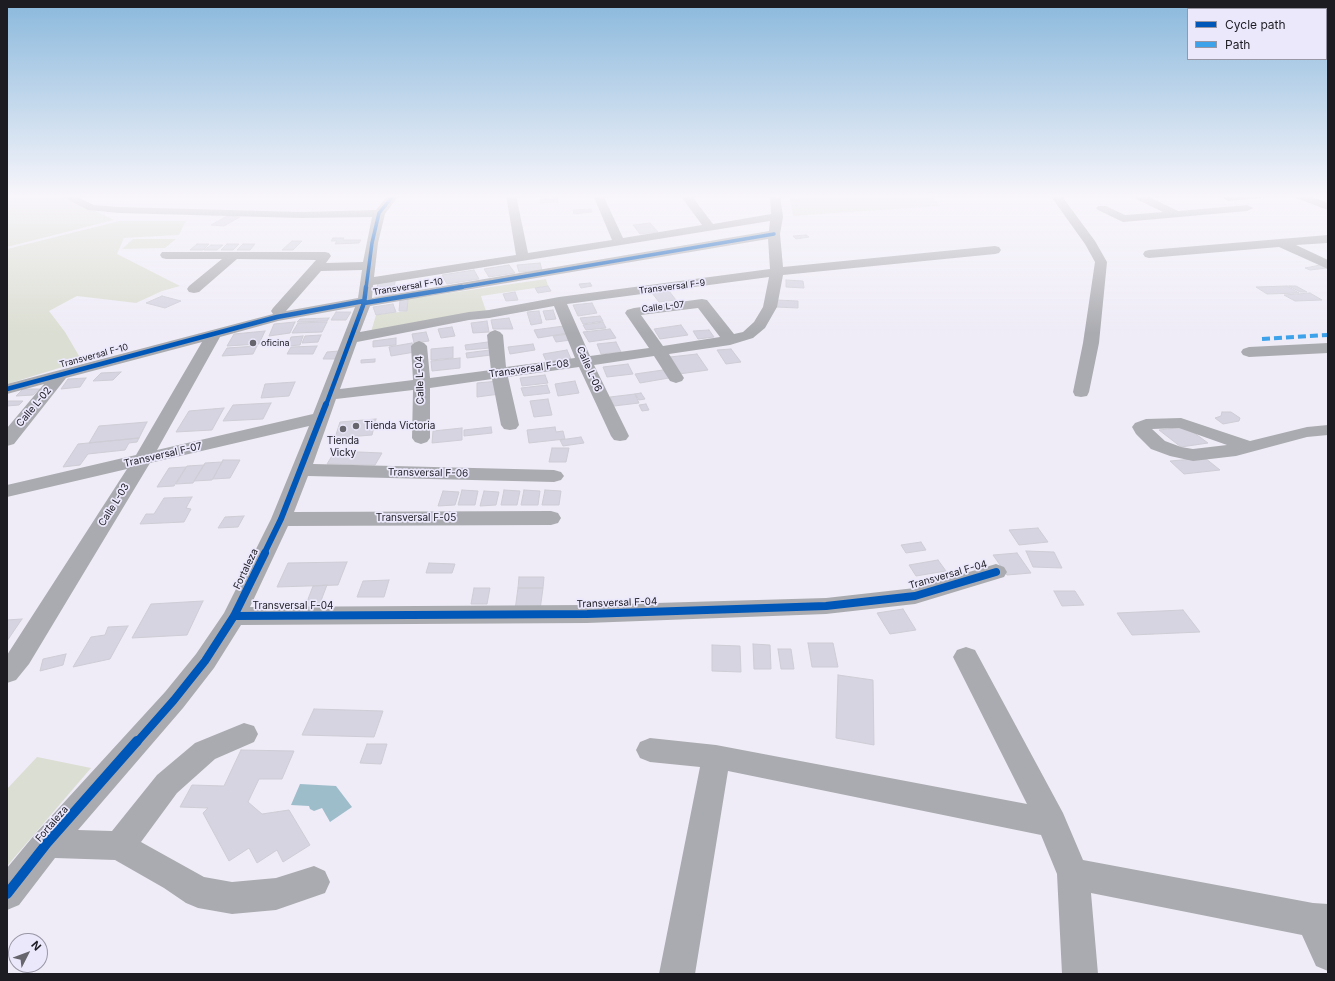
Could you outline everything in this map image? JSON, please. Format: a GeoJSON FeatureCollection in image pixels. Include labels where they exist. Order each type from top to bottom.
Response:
{"type":"FeatureCollection","features":[{"type":"Feature","properties":{"kind":"street","name":"Fortaleza"},"geometry":{"type":"LineString","coordinates":[[7,894],[47,843],[174,700],[205,661],[234,616],[281,519],[350,339],[366,288],[373,241]]}},
{"type":"Feature","properties":{"kind":"street"},"geometry":{"type":"LineString","coordinates":[[520,241],[523,257]]}},
{"type":"Feature","properties":{"kind":"street"},"geometry":{"type":"LineString","coordinates":[[317,267],[366,288],[523,257],[626,241]]}},
{"type":"Feature","properties":{"kind":"street","name":"Transversal F-10"},"geometry":{"type":"LineString","coordinates":[[7,389],[216,333],[366,288],[553,272],[735,241]]}},
{"type":"Feature","properties":{"kind":"street","name":"Transversal F-08"},"geometry":{"type":"LineString","coordinates":[[328,396],[659,351],[730,340],[748,335],[760,325],[770,307],[777,272],[775,241]]}},
{"type":"Feature","properties":{"kind":"street"},"geometry":{"type":"LineString","coordinates":[[1082,392],[1091,343],[1101,262],[1089,241]]}},
{"type":"Feature","properties":{"kind":"street"},"geometry":{"type":"LineString","coordinates":[[1149,254],[1307,241]]}},
{"type":"Feature","properties":{"kind":"street"},"geometry":{"type":"LineString","coordinates":[[1281,243],[1328,265]]}},
{"type":"Feature","properties":{"kind":"street","name":"Transversal F-9"},"geometry":{"type":"LineString","coordinates":[[350,339],[469,316],[563,301],[777,272],[995,250]]}},
{"type":"Feature","properties":{"kind":"street"},"geometry":{"type":"LineString","coordinates":[[166,255],[325,256],[278,311]]}},
{"type":"Feature","properties":{"kind":"street"},"geometry":{"type":"LineString","coordinates":[[194,289],[233,256]]}},
{"type":"Feature","properties":{"kind":"street","name":"Calle L-06"},"geometry":{"type":"LineString","coordinates":[[553,272],[584,361],[620,436]]}},
{"type":"Feature","properties":{"kind":"street","name":"Calle L-07"},"geometry":{"type":"LineString","coordinates":[[676,378],[632,313],[702,303],[730,340]]}},
{"type":"Feature","properties":{"kind":"street","name":"Calle L-03"},"geometry":{"type":"LineString","coordinates":[[7,673],[20,657],[143,459],[216,333]]}},
{"type":"Feature","properties":{"kind":"street"},"geometry":{"type":"LineString","coordinates":[[495,335],[499,373],[510,425]]}},
{"type":"Feature","properties":{"kind":"street","name":"Calle L-04"},"geometry":{"type":"LineString","coordinates":[[419,346],[422,384],[421,438]]}},
{"type":"Feature","properties":{"kind":"street"},"geometry":{"type":"LineString","coordinates":[[1249,352],[1328,348]]}},
{"type":"Feature","properties":{"kind":"street","name":"Calle L-02"},"geometry":{"type":"LineString","coordinates":[[7,440],[61,374]]}},
{"type":"Feature","properties":{"kind":"street","name":"Transversal F-07"},"geometry":{"type":"LineString","coordinates":[[7,491],[320,418]]}},
{"type":"Feature","properties":{"kind":"street"},"geometry":{"type":"LineString","coordinates":[[1249,447],[1181,423],[1146,424],[1141,428],[1158,445],[1193,456],[1221,453],[1249,447],[1307,432],[1328,430]]}},
{"type":"Feature","properties":{"kind":"street","name":"Transversal F-06"},"geometry":{"type":"LineString","coordinates":[[301,470],[554,476]]}},
{"type":"Feature","properties":{"kind":"street","name":"Transversal F-05"},"geometry":{"type":"LineString","coordinates":[[281,519],[551,518]]}},
{"type":"Feature","properties":{"kind":"street","name":"Transversal F-04"},"geometry":{"type":"LineString","coordinates":[[234,616],[587,614],[826,606],[915,596],[996,572]]}},
{"type":"Feature","properties":{"kind":"street"},"geometry":{"type":"LineString","coordinates":[[966,657],[1052,823],[1073,874],[1080,974]]}},
{"type":"Feature","properties":{"kind":"street"},"geometry":{"type":"LineString","coordinates":[[119,846],[167,784],[204,751],[244,734]]}},
{"type":"Feature","properties":{"kind":"street"},"geometry":{"type":"LineString","coordinates":[[650,750],[716,757],[1052,823]]}},
{"type":"Feature","properties":{"kind":"street"},"geometry":{"type":"LineString","coordinates":[[677,974],[716,757]]}},
{"type":"Feature","properties":{"kind":"street"},"geometry":{"type":"LineString","coordinates":[[47,843],[119,846],[175,877],[198,892],[232,898],[276,894],[314,882]]}},
{"type":"Feature","properties":{"kind":"street"},"geometry":{"type":"LineString","coordinates":[[1073,874],[1320,920],[1328,954]]}},
{"type":"Feature","properties":{"kind":"shaded area"},"geometry":{"type":"Polygon","coordinates":[[[7,241],[32,241],[7,247],[7,241]]]}},
{"type":"Feature","properties":{"kind":"shaded area"},"geometry":{"type":"Polygon","coordinates":[[[40,241],[123,241],[117,254],[180,286],[162,291],[136,303],[77,296],[49,311],[65,332],[82,361],[7,384],[7,249],[40,241]]]}},
{"type":"Feature","properties":{"kind":"shaded area"},"geometry":{"type":"Polygon","coordinates":[[[131,241],[174,241],[165,248],[122,249],[131,241]]]}},
{"type":"Feature","properties":{"kind":"shaded area"},"geometry":{"type":"Polygon","coordinates":[[[546,279],[548,286],[481,296],[486,311],[371,332],[376,315],[407,311],[408,299],[546,279]]]}},
{"type":"Feature","properties":{"kind":"shaded area"},"geometry":{"type":"Polygon","coordinates":[[[37,757],[91,768],[7,866],[7,789],[37,757]]]}},
{"type":"Feature","properties":{"kind":"water"},"geometry":{"type":"Polygon","coordinates":[[[300,784],[336,786],[352,807],[330,822],[322,808],[314,811],[310,809],[309,806],[291,805],[300,784]]]}},
{"type":"Feature","properties":{"kind":"building"},"geometry":{"type":"Polygon","coordinates":[[[292,241],[302,241],[293,250],[282,250],[292,241]]]}},
{"type":"Feature","properties":{"kind":"building"},"geometry":{"type":"Polygon","coordinates":[[[331,241],[360,241],[359,243],[335,244],[337,241],[331,241]]]}},
{"type":"Feature","properties":{"kind":"building"},"geometry":{"type":"Polygon","coordinates":[[[197,244],[209,244],[203,250],[190,250],[197,244]]]}},
{"type":"Feature","properties":{"kind":"building"},"geometry":{"type":"Polygon","coordinates":[[[227,244],[239,244],[233,250],[221,250],[227,244]]]}},
{"type":"Feature","properties":{"kind":"building"},"geometry":{"type":"Polygon","coordinates":[[[243,244],[255,244],[250,250],[237,250],[243,244]]]}},
{"type":"Feature","properties":{"kind":"building"},"geometry":{"type":"Polygon","coordinates":[[[211,245],[223,245],[217,250],[204,250],[211,245]]]}},
{"type":"Feature","properties":{"kind":"building"},"geometry":{"type":"Polygon","coordinates":[[[540,263],[542,270],[519,272],[517,265],[540,263]]]}},
{"type":"Feature","properties":{"kind":"building"},"geometry":{"type":"Polygon","coordinates":[[[509,265],[515,273],[489,277],[484,269],[509,265]]]}},
{"type":"Feature","properties":{"kind":"building"},"geometry":{"type":"Polygon","coordinates":[[[1320,265],[1327,268],[1310,270],[1305,268],[1320,265]]]}},
{"type":"Feature","properties":{"kind":"building"},"geometry":{"type":"Polygon","coordinates":[[[474,270],[479,279],[447,284],[442,275],[474,270]]]}},
{"type":"Feature","properties":{"kind":"building"},"geometry":{"type":"Polygon","coordinates":[[[786,280],[803,281],[804,288],[786,287],[786,280]]]}},
{"type":"Feature","properties":{"kind":"building"},"geometry":{"type":"Polygon","coordinates":[[[395,282],[393,296],[375,297],[378,283],[395,282]]]}},
{"type":"Feature","properties":{"kind":"building"},"geometry":{"type":"Polygon","coordinates":[[[590,283],[592,286],[581,288],[579,284],[590,283]]]}},
{"type":"Feature","properties":{"kind":"building"},"geometry":{"type":"Polygon","coordinates":[[[548,286],[551,291],[538,293],[535,288],[548,286]]]}},
{"type":"Feature","properties":{"kind":"building"},"geometry":{"type":"Polygon","coordinates":[[[1287,286],[1299,293],[1267,294],[1256,287],[1287,286]]]}},
{"type":"Feature","properties":{"kind":"building"},"geometry":{"type":"Polygon","coordinates":[[[1289,286],[1296,286],[1307,292],[1300,292],[1289,286]]]}},
{"type":"Feature","properties":{"kind":"building"},"geometry":{"type":"Polygon","coordinates":[[[669,291],[676,300],[659,302],[652,293],[669,291]]]}},
{"type":"Feature","properties":{"kind":"building"},"geometry":{"type":"Polygon","coordinates":[[[515,292],[518,300],[506,301],[503,294],[515,292]]]}},
{"type":"Feature","properties":{"kind":"building"},"geometry":{"type":"Polygon","coordinates":[[[1310,293],[1322,300],[1295,301],[1284,295],[1310,293]]]}},
{"type":"Feature","properties":{"kind":"building"},"geometry":{"type":"Polygon","coordinates":[[[162,296],[181,301],[165,308],[146,303],[162,296]]]}},
{"type":"Feature","properties":{"kind":"building"},"geometry":{"type":"Polygon","coordinates":[[[408,299],[407,311],[399,311],[400,300],[408,299]]]}},
{"type":"Feature","properties":{"kind":"building"},"geometry":{"type":"Polygon","coordinates":[[[776,300],[798,301],[798,308],[776,307],[776,300]]]}},
{"type":"Feature","properties":{"kind":"building"},"geometry":{"type":"Polygon","coordinates":[[[592,303],[597,313],[578,316],[573,305],[592,303]]]}},
{"type":"Feature","properties":{"kind":"building"},"geometry":{"type":"Polygon","coordinates":[[[393,304],[396,312],[376,315],[373,307],[393,304]]]}},
{"type":"Feature","properties":{"kind":"building"},"geometry":{"type":"Polygon","coordinates":[[[553,310],[556,319],[546,320],[543,311],[553,310]]]}},
{"type":"Feature","properties":{"kind":"building"},"geometry":{"type":"Polygon","coordinates":[[[539,311],[542,323],[531,325],[527,312],[539,311]]]}},
{"type":"Feature","properties":{"kind":"building"},"geometry":{"type":"Polygon","coordinates":[[[336,312],[351,312],[346,320],[331,320],[336,312]]]}},
{"type":"Feature","properties":{"kind":"building"},"geometry":{"type":"Polygon","coordinates":[[[600,316],[603,321],[583,324],[580,318],[600,316]]]}},
{"type":"Feature","properties":{"kind":"building"},"geometry":{"type":"Polygon","coordinates":[[[329,318],[327,321],[297,322],[300,319],[329,318]]]}},
{"type":"Feature","properties":{"kind":"building"},"geometry":{"type":"Polygon","coordinates":[[[509,318],[513,329],[493,329],[491,320],[509,318]]]}},
{"type":"Feature","properties":{"kind":"building"},"geometry":{"type":"Polygon","coordinates":[[[487,321],[489,332],[473,333],[471,323],[487,321]]]}},
{"type":"Feature","properties":{"kind":"building"},"geometry":{"type":"Polygon","coordinates":[[[295,322],[290,333],[269,336],[274,324],[295,322]]]}},
{"type":"Feature","properties":{"kind":"building"},"geometry":{"type":"Polygon","coordinates":[[[327,322],[322,332],[292,333],[298,323],[327,322]]]}},
{"type":"Feature","properties":{"kind":"building"},"geometry":{"type":"Polygon","coordinates":[[[603,322],[606,328],[586,330],[583,325],[603,322]]]}},
{"type":"Feature","properties":{"kind":"building"},"geometry":{"type":"Polygon","coordinates":[[[681,325],[688,335],[660,339],[654,329],[681,325]]]}},
{"type":"Feature","properties":{"kind":"building"},"geometry":{"type":"Polygon","coordinates":[[[564,326],[568,333],[538,338],[534,330],[564,326]]]}},
{"type":"Feature","properties":{"kind":"building"},"geometry":{"type":"Polygon","coordinates":[[[452,327],[455,336],[441,338],[438,329],[452,327]]]}},
{"type":"Feature","properties":{"kind":"building"},"geometry":{"type":"Polygon","coordinates":[[[610,329],[616,338],[589,342],[583,332],[610,329]]]}},
{"type":"Feature","properties":{"kind":"building"},"geometry":{"type":"Polygon","coordinates":[[[709,330],[714,337],[698,339],[693,331],[709,330]]]}},
{"type":"Feature","properties":{"kind":"building"},"geometry":{"type":"Polygon","coordinates":[[[265,331],[259,344],[227,346],[234,334],[265,331]]]}},
{"type":"Feature","properties":{"kind":"building"},"geometry":{"type":"Polygon","coordinates":[[[426,332],[429,341],[414,343],[412,334],[426,332]]]}},
{"type":"Feature","properties":{"kind":"building"},"geometry":{"type":"Polygon","coordinates":[[[568,334],[571,340],[556,342],[553,336],[568,334]]]}},
{"type":"Feature","properties":{"kind":"building"},"geometry":{"type":"Polygon","coordinates":[[[321,335],[318,342],[302,343],[305,336],[321,335]]]}},
{"type":"Feature","properties":{"kind":"building"},"geometry":{"type":"Polygon","coordinates":[[[303,336],[300,345],[288,346],[291,337],[303,336]]]}},
{"type":"Feature","properties":{"kind":"building"},"geometry":{"type":"Polygon","coordinates":[[[396,338],[396,345],[373,347],[373,341],[396,338]]]}},
{"type":"Feature","properties":{"kind":"building"},"geometry":{"type":"Polygon","coordinates":[[[488,342],[490,348],[466,350],[465,345],[488,342]]]}},
{"type":"Feature","properties":{"kind":"building"},"geometry":{"type":"Polygon","coordinates":[[[616,342],[621,352],[601,354],[597,344],[616,342]]]}},
{"type":"Feature","properties":{"kind":"building"},"geometry":{"type":"Polygon","coordinates":[[[412,343],[415,352],[391,356],[389,347],[412,343]]]}},
{"type":"Feature","properties":{"kind":"building"},"geometry":{"type":"Polygon","coordinates":[[[533,344],[535,350],[510,354],[508,347],[533,344]]]}},
{"type":"Feature","properties":{"kind":"building"},"geometry":{"type":"Polygon","coordinates":[[[257,346],[253,354],[222,356],[227,348],[257,346]]]}},
{"type":"Feature","properties":{"kind":"building"},"geometry":{"type":"Polygon","coordinates":[[[317,346],[313,354],[287,354],[291,347],[317,346]]]}},
{"type":"Feature","properties":{"kind":"building"},"geometry":{"type":"Polygon","coordinates":[[[453,347],[453,358],[431,360],[431,349],[453,347]]]}},
{"type":"Feature","properties":{"kind":"building"},"geometry":{"type":"Polygon","coordinates":[[[731,349],[741,362],[726,364],[717,350],[731,349]]]}},
{"type":"Feature","properties":{"kind":"building"},"geometry":{"type":"Polygon","coordinates":[[[490,350],[491,355],[467,358],[466,353],[490,350]]]}},
{"type":"Feature","properties":{"kind":"building"},"geometry":{"type":"Polygon","coordinates":[[[567,350],[571,359],[547,363],[543,354],[567,350]]]}},
{"type":"Feature","properties":{"kind":"building"},"geometry":{"type":"Polygon","coordinates":[[[339,351],[335,359],[323,359],[327,352],[339,351]]]}},
{"type":"Feature","properties":{"kind":"building"},"geometry":{"type":"Polygon","coordinates":[[[697,354],[708,370],[679,374],[670,357],[697,354]]]}},
{"type":"Feature","properties":{"kind":"building"},"geometry":{"type":"Polygon","coordinates":[[[460,358],[460,368],[432,371],[431,361],[460,358]]]}},
{"type":"Feature","properties":{"kind":"building"},"geometry":{"type":"Polygon","coordinates":[[[375,359],[375,362],[361,363],[361,360],[375,359]]]}},
{"type":"Feature","properties":{"kind":"building"},"geometry":{"type":"Polygon","coordinates":[[[628,364],[633,374],[607,377],[603,367],[628,364]]]}},
{"type":"Feature","properties":{"kind":"building"},"geometry":{"type":"Polygon","coordinates":[[[663,370],[669,378],[640,383],[635,374],[663,370]]]}},
{"type":"Feature","properties":{"kind":"building"},"geometry":{"type":"Polygon","coordinates":[[[121,372],[113,380],[93,381],[101,373],[121,372]]]}},
{"type":"Feature","properties":{"kind":"building"},"geometry":{"type":"Polygon","coordinates":[[[545,375],[548,383],[522,386],[520,378],[545,375]]]}},
{"type":"Feature","properties":{"kind":"building"},"geometry":{"type":"Polygon","coordinates":[[[86,378],[80,387],[61,389],[68,379],[86,378]]]}},
{"type":"Feature","properties":{"kind":"building"},"geometry":{"type":"Polygon","coordinates":[[[499,381],[500,394],[477,397],[477,383],[499,381]]]}},
{"type":"Feature","properties":{"kind":"building"},"geometry":{"type":"Polygon","coordinates":[[[575,381],[579,393],[558,396],[555,384],[575,381]]]}},
{"type":"Feature","properties":{"kind":"building"},"geometry":{"type":"Polygon","coordinates":[[[295,382],[289,396],[261,398],[265,384],[295,382]]]}},
{"type":"Feature","properties":{"kind":"building"},"geometry":{"type":"Polygon","coordinates":[[[547,385],[550,393],[524,396],[521,388],[547,385]]]}},
{"type":"Feature","properties":{"kind":"building"},"geometry":{"type":"Polygon","coordinates":[[[23,389],[40,389],[33,395],[16,396],[23,389]]]}},
{"type":"Feature","properties":{"kind":"building"},"geometry":{"type":"Polygon","coordinates":[[[641,393],[645,399],[639,400],[635,394],[641,393]]]}},
{"type":"Feature","properties":{"kind":"building"},"geometry":{"type":"Polygon","coordinates":[[[635,394],[639,403],[614,406],[610,397],[635,394]]]}},
{"type":"Feature","properties":{"kind":"building"},"geometry":{"type":"Polygon","coordinates":[[[548,399],[552,415],[534,417],[530,401],[548,399]]]}},
{"type":"Feature","properties":{"kind":"building"},"geometry":{"type":"Polygon","coordinates":[[[7,401],[23,401],[19,405],[7,406],[7,401]]]}},
{"type":"Feature","properties":{"kind":"building"},"geometry":{"type":"Polygon","coordinates":[[[271,403],[263,419],[223,421],[233,405],[271,403]]]}},
{"type":"Feature","properties":{"kind":"building"},"geometry":{"type":"Polygon","coordinates":[[[646,404],[649,410],[642,411],[639,405],[646,404]]]}},
{"type":"Feature","properties":{"kind":"building"},"geometry":{"type":"Polygon","coordinates":[[[224,408],[212,430],[176,432],[189,411],[224,408]]]}},
{"type":"Feature","properties":{"kind":"building"},"geometry":{"type":"Polygon","coordinates":[[[1222,412],[1231,412],[1240,418],[1239,421],[1223,424],[1215,418],[1221,416],[1222,412]]]}},
{"type":"Feature","properties":{"kind":"building","name":"Tienda Victoria"},"geometry":{"type":"Polygon","coordinates":[[[376,419],[372,435],[335,438],[340,422],[376,419]]]}},
{"type":"Feature","properties":{"kind":"building"},"geometry":{"type":"Polygon","coordinates":[[[147,422],[139,438],[89,443],[99,426],[147,422]]]}},
{"type":"Feature","properties":{"kind":"building"},"geometry":{"type":"Polygon","coordinates":[[[491,427],[492,433],[464,436],[464,430],[491,427]]]}},
{"type":"Feature","properties":{"kind":"building"},"geometry":{"type":"Polygon","coordinates":[[[555,427],[556,432],[563,431],[565,439],[529,443],[527,430],[555,427]]]}},
{"type":"Feature","properties":{"kind":"building"},"geometry":{"type":"Polygon","coordinates":[[[1186,427],[1208,443],[1181,447],[1159,430],[1186,427]]]}},
{"type":"Feature","properties":{"kind":"building"},"geometry":{"type":"Polygon","coordinates":[[[462,428],[462,440],[432,443],[433,431],[462,428]]]}},
{"type":"Feature","properties":{"kind":"building"},"geometry":{"type":"Polygon","coordinates":[[[581,437],[584,443],[563,446],[560,440],[581,437]]]}},
{"type":"Feature","properties":{"kind":"building"},"geometry":{"type":"Polygon","coordinates":[[[139,438],[137,442],[129,443],[125,450],[88,454],[80,465],[63,467],[78,444],[139,438]]]}},
{"type":"Feature","properties":{"kind":"building"},"geometry":{"type":"Polygon","coordinates":[[[552,448],[569,448],[566,462],[549,462],[552,448]]]}},
{"type":"Feature","properties":{"kind":"building"},"geometry":{"type":"Polygon","coordinates":[[[335,451],[382,453],[375,465],[327,464],[335,451]]]}},
{"type":"Feature","properties":{"kind":"building"},"geometry":{"type":"Polygon","coordinates":[[[1205,458],[1220,470],[1184,474],[1170,461],[1205,458]]]}},
{"type":"Feature","properties":{"kind":"building"},"geometry":{"type":"Polygon","coordinates":[[[223,460],[240,460],[230,478],[213,479],[223,460]]]}},
{"type":"Feature","properties":{"kind":"building"},"geometry":{"type":"Polygon","coordinates":[[[222,462],[212,480],[194,481],[205,463],[222,462]]]}},
{"type":"Feature","properties":{"kind":"building"},"geometry":{"type":"Polygon","coordinates":[[[204,465],[193,483],[176,484],[187,466],[204,465]]]}},
{"type":"Feature","properties":{"kind":"building"},"geometry":{"type":"Polygon","coordinates":[[[186,467],[174,486],[157,487],[169,468],[186,467]]]}},
{"type":"Feature","properties":{"kind":"building"},"geometry":{"type":"Polygon","coordinates":[[[462,490],[478,491],[475,505],[458,505],[462,490]]]}},
{"type":"Feature","properties":{"kind":"building"},"geometry":{"type":"Polygon","coordinates":[[[504,490],[520,491],[517,505],[501,505],[504,490]]]}},
{"type":"Feature","properties":{"kind":"building"},"geometry":{"type":"Polygon","coordinates":[[[524,490],[540,491],[538,505],[521,505],[524,490]]]}},
{"type":"Feature","properties":{"kind":"building"},"geometry":{"type":"Polygon","coordinates":[[[545,490],[561,491],[559,505],[542,505],[545,490]]]}},
{"type":"Feature","properties":{"kind":"building"},"geometry":{"type":"Polygon","coordinates":[[[443,491],[459,492],[455,505],[438,506],[443,491]]]}},
{"type":"Feature","properties":{"kind":"building"},"geometry":{"type":"Polygon","coordinates":[[[484,491],[499,492],[496,505],[480,506],[484,491]]]}},
{"type":"Feature","properties":{"kind":"building"},"geometry":{"type":"Polygon","coordinates":[[[192,497],[186,508],[191,509],[184,522],[140,524],[146,514],[154,514],[164,498],[192,497]]]}},
{"type":"Feature","properties":{"kind":"building"},"geometry":{"type":"Polygon","coordinates":[[[244,516],[238,527],[218,528],[225,517],[244,516]]]}},
{"type":"Feature","properties":{"kind":"building"},"geometry":{"type":"Polygon","coordinates":[[[1038,528],[1048,542],[1019,545],[1009,530],[1038,528]]]}},
{"type":"Feature","properties":{"kind":"building"},"geometry":{"type":"Polygon","coordinates":[[[921,542],[926,550],[906,553],[901,545],[921,542]]]}},
{"type":"Feature","properties":{"kind":"building"},"geometry":{"type":"Polygon","coordinates":[[[1026,551],[1054,552],[1062,568],[1033,567],[1026,551]]]}},
{"type":"Feature","properties":{"kind":"building"},"geometry":{"type":"Polygon","coordinates":[[[1017,553],[1031,573],[1007,575],[993,555],[1017,553]]]}},
{"type":"Feature","properties":{"kind":"building"},"geometry":{"type":"Polygon","coordinates":[[[938,560],[946,571],[916,576],[909,565],[938,560]]]}},
{"type":"Feature","properties":{"kind":"building"},"geometry":{"type":"Polygon","coordinates":[[[347,562],[338,585],[277,587],[288,563],[347,562]]]}},
{"type":"Feature","properties":{"kind":"building"},"geometry":{"type":"Polygon","coordinates":[[[429,563],[455,564],[452,573],[426,573],[429,563]]]}},
{"type":"Feature","properties":{"kind":"building"},"geometry":{"type":"Polygon","coordinates":[[[519,577],[544,577],[543,588],[518,588],[519,577]]]}},
{"type":"Feature","properties":{"kind":"building"},"geometry":{"type":"Polygon","coordinates":[[[389,580],[384,597],[357,597],[363,581],[389,580]]]}},
{"type":"Feature","properties":{"kind":"building"},"geometry":{"type":"Polygon","coordinates":[[[327,585],[319,606],[305,607],[313,586],[327,585]]]}},
{"type":"Feature","properties":{"kind":"building"},"geometry":{"type":"Polygon","coordinates":[[[474,588],[490,588],[487,604],[471,604],[474,588]]]}},
{"type":"Feature","properties":{"kind":"building"},"geometry":{"type":"Polygon","coordinates":[[[518,588],[543,588],[540,610],[515,610],[518,588]]]}},
{"type":"Feature","properties":{"kind":"building"},"geometry":{"type":"Polygon","coordinates":[[[1054,591],[1075,591],[1084,605],[1062,606],[1054,591]]]}},
{"type":"Feature","properties":{"kind":"building"},"geometry":{"type":"Polygon","coordinates":[[[203,601],[187,635],[132,638],[151,604],[203,601]]]}},
{"type":"Feature","properties":{"kind":"building"},"geometry":{"type":"Polygon","coordinates":[[[903,609],[916,630],[890,634],[877,613],[903,609]]]}},
{"type":"Feature","properties":{"kind":"building"},"geometry":{"type":"Polygon","coordinates":[[[1183,610],[1200,632],[1132,635],[1117,613],[1183,610]]]}},
{"type":"Feature","properties":{"kind":"building"},"geometry":{"type":"Polygon","coordinates":[[[22,619],[7,641],[7,620],[22,619]]]}},
{"type":"Feature","properties":{"kind":"building"},"geometry":{"type":"Polygon","coordinates":[[[128,626],[110,659],[73,667],[91,637],[105,635],[108,627],[128,626]]]}},
{"type":"Feature","properties":{"kind":"building"},"geometry":{"type":"Polygon","coordinates":[[[808,643],[833,643],[838,667],[812,667],[808,643]]]}},
{"type":"Feature","properties":{"kind":"building"},"geometry":{"type":"Polygon","coordinates":[[[753,644],[770,645],[771,669],[754,669],[753,644]]]}},
{"type":"Feature","properties":{"kind":"building"},"geometry":{"type":"Polygon","coordinates":[[[712,645],[740,646],[741,672],[712,671],[712,645]]]}},
{"type":"Feature","properties":{"kind":"building"},"geometry":{"type":"Polygon","coordinates":[[[778,649],[791,649],[794,669],[781,669],[778,649]]]}},
{"type":"Feature","properties":{"kind":"building"},"geometry":{"type":"Polygon","coordinates":[[[66,654],[63,665],[40,671],[43,659],[66,654]]]}},
{"type":"Feature","properties":{"kind":"building"},"geometry":{"type":"Polygon","coordinates":[[[838,675],[873,680],[874,745],[836,738],[838,675]]]}},
{"type":"Feature","properties":{"kind":"building"},"geometry":{"type":"Polygon","coordinates":[[[314,709],[383,711],[374,737],[302,735],[314,709]]]}},
{"type":"Feature","properties":{"kind":"building"},"geometry":{"type":"Polygon","coordinates":[[[367,744],[387,744],[381,764],[360,763],[367,744]]]}},
{"type":"Feature","properties":{"kind":"building"},"geometry":{"type":"Polygon","coordinates":[[[241,750],[294,751],[282,779],[259,779],[248,802],[262,814],[289,810],[310,845],[283,862],[277,850],[257,863],[249,848],[229,861],[203,813],[208,808],[180,807],[192,785],[224,786],[241,750]]]}},
{"type":"Feature","properties":{"kind":"marked path"},"geometry":{"type":"LineString","coordinates":[[1262,339],[1328,335]]}},
{"type":"Feature","properties":{"kind":"cycle path"},"geometry":{"type":"LineString","coordinates":[[7,894],[47,843],[174,700],[205,661],[234,616],[281,519],[364,303],[373,241]]}},
{"type":"Feature","properties":{"kind":"cycle path"},"geometry":{"type":"LineString","coordinates":[[7,389],[277,317],[364,301],[364,303],[735,241]]}},
{"type":"Feature","properties":{"kind":"cycle path"},"geometry":{"type":"LineString","coordinates":[[234,616],[587,614],[826,606],[915,596],[996,572]]}},
{"type":"Feature","properties":{"kind":"place","name":"oficina"},"geometry":{"type":"Point","coordinates":[253,343]}},
{"type":"Feature","properties":{"kind":"place","name":"Tienda Victoria"},"geometry":{"type":"Point","coordinates":[356,426]}},
{"type":"Feature","properties":{"kind":"place","name":"Tienda Vicky"},"geometry":{"type":"Point","coordinates":[343,429]}}]}
